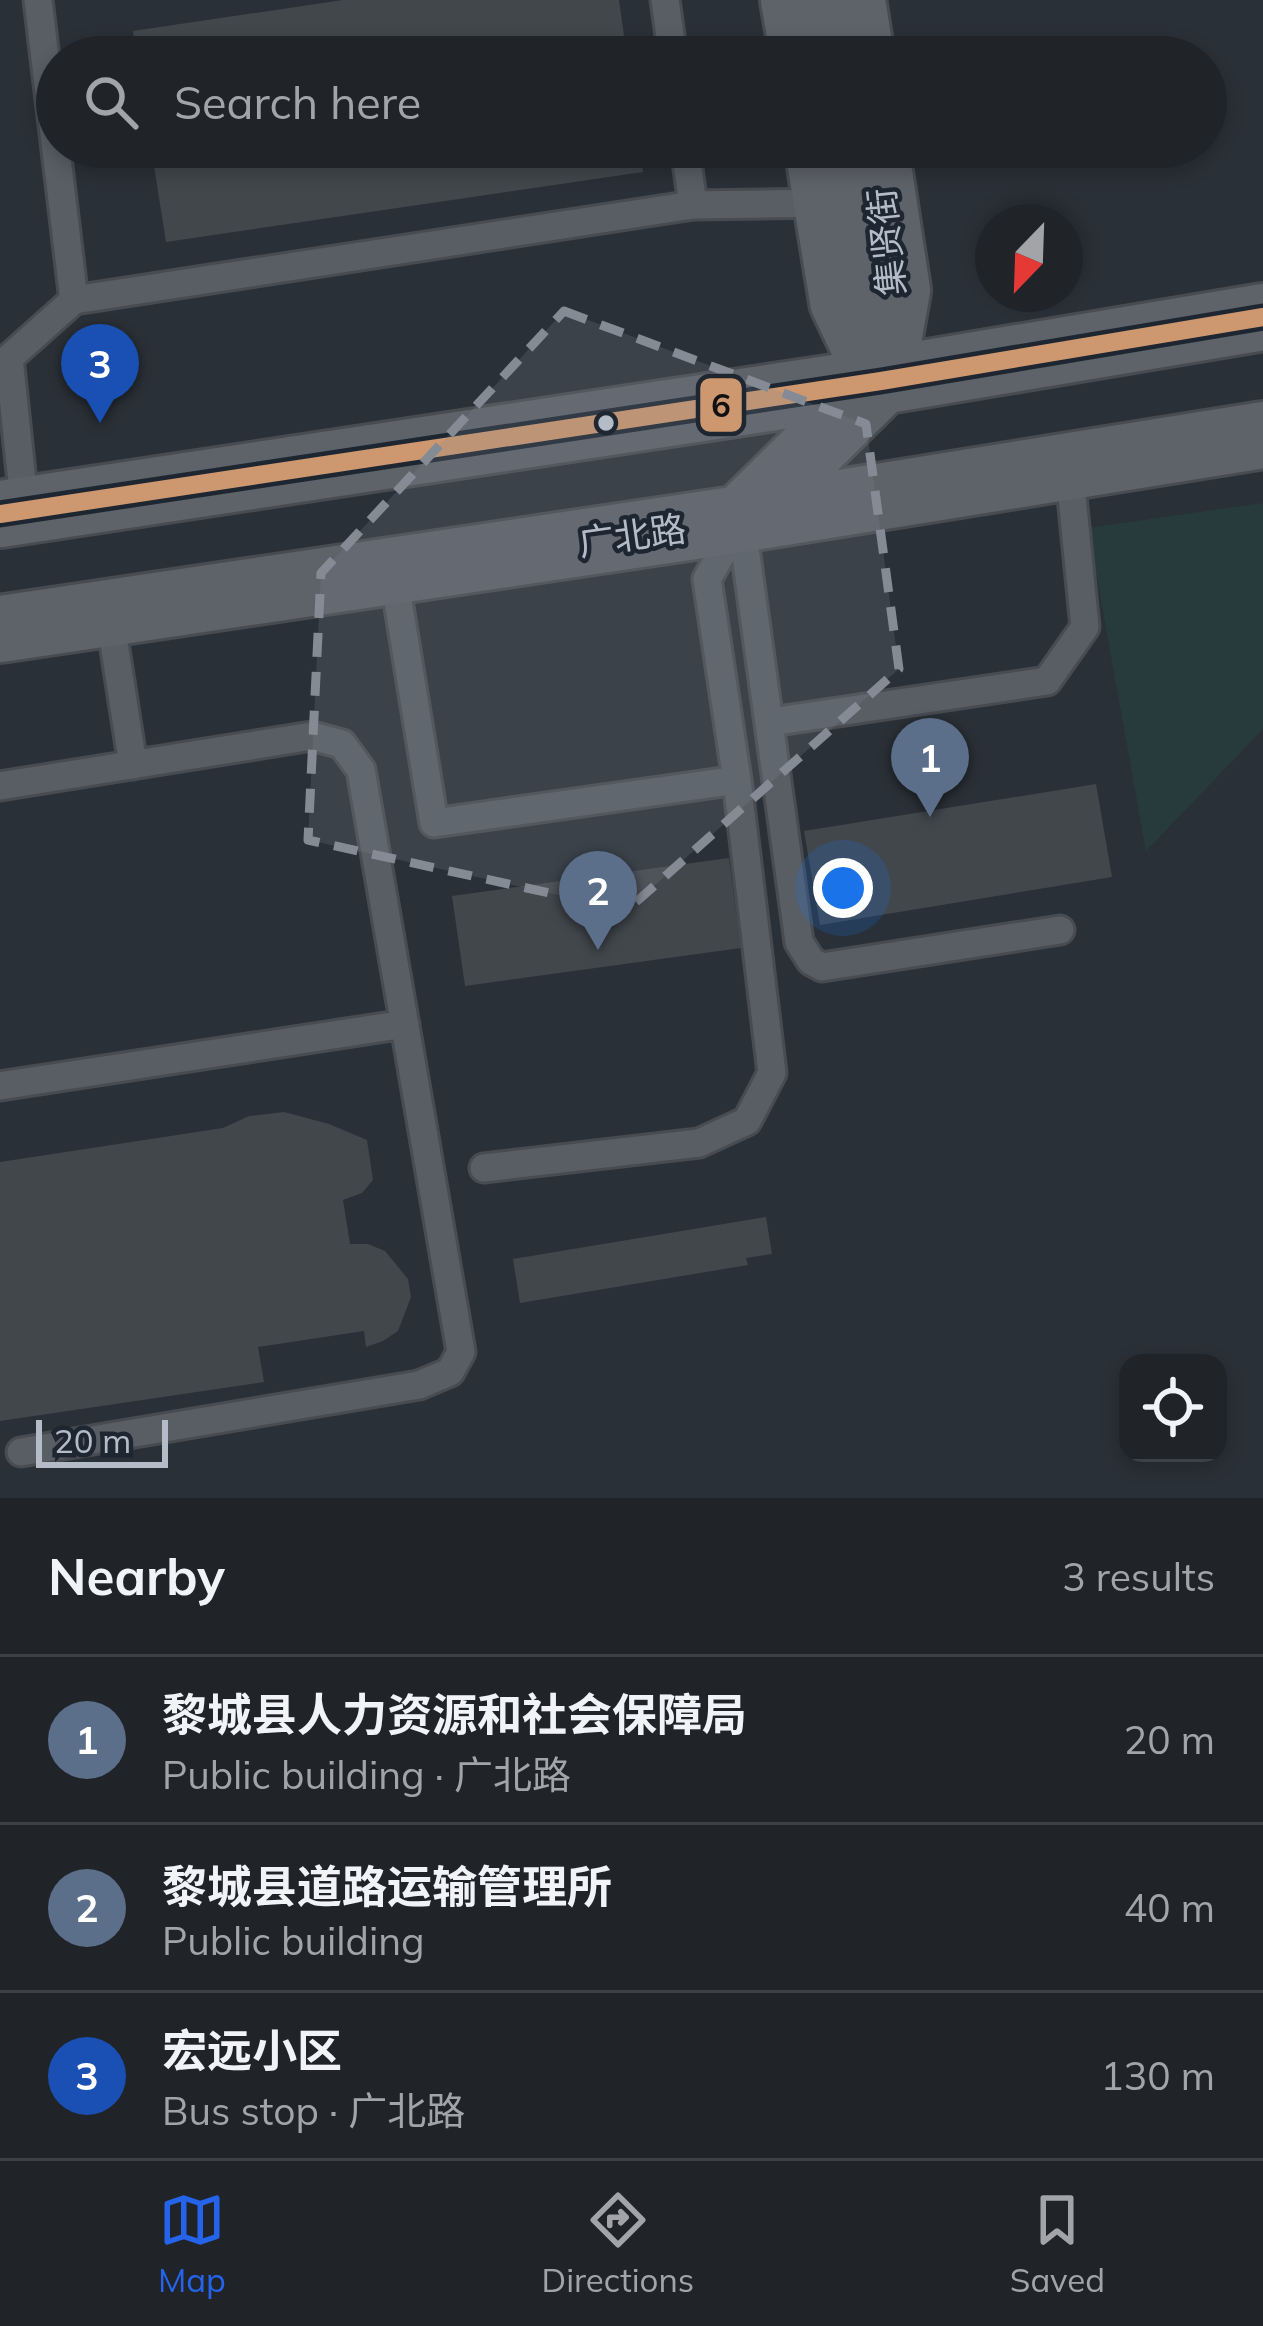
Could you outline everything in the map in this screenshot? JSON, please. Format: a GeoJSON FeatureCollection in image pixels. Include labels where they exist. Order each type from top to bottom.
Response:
{"type":"FeatureCollection","features":[{"type":"Feature","properties":{"kind":"main road"},"geometry":{"type":"LineString","coordinates":[[794,0],[800,36]]}},
{"type":"Feature","properties":{"kind":"main road"},"geometry":{"type":"LineString","coordinates":[[852,0],[858,36]]}},
{"type":"Feature","properties":{"kind":"main road","name":"集贤街"},"geometry":{"type":"LineString","coordinates":[[877,168],[897,290],[881,381]]}},
{"type":"Feature","properties":{"kind":"main road","name":"集贤街"},"geometry":{"type":"LineString","coordinates":[[823,175],[843,301],[881,381]]}},
{"type":"Feature","properties":{"kind":"main road"},"geometry":{"type":"LineString","coordinates":[[13,512],[881,381],[1263,317]]}},
{"type":"Feature","properties":{"kind":"main road"},"geometry":{"type":"LineString","coordinates":[[741,519],[881,381]]}},
{"type":"Feature","properties":{"kind":"main road","name":"广北路"},"geometry":{"type":"LineString","coordinates":[[0,629],[741,519],[1263,435]]}},
{"type":"Feature","properties":{"kind":"lane"},"geometry":{"type":"LineString","coordinates":[[38,0],[42,36]]}},
{"type":"Feature","properties":{"kind":"lane"},"geometry":{"type":"LineString","coordinates":[[665,0],[670,36]]}},
{"type":"Feature","properties":{"kind":"lane"},"geometry":{"type":"LineString","coordinates":[[58,168],[74,300]]}},
{"type":"Feature","properties":{"kind":"lane"},"geometry":{"type":"LineString","coordinates":[[688,168],[693,205]]}},
{"type":"Feature","properties":{"kind":"lane"},"geometry":{"type":"LineString","coordinates":[[13,512],[5,359],[74,300],[693,205],[823,175]]}},
{"type":"Feature","properties":{"kind":"lane"},"geometry":{"type":"LineString","coordinates":[[771,722],[1047,681],[1085,627],[1069,467]]}},
{"type":"Feature","properties":{"kind":"lane"},"geometry":{"type":"LineString","coordinates":[[741,519],[799,942],[811,961],[822,967],[1060,930]]}},
{"type":"Feature","properties":{"kind":"lane"},"geometry":{"type":"LineString","coordinates":[[484,1168],[698,1143],[746,1121],[772,1073],[707,579],[741,519]]}},
{"type":"Feature","properties":{"kind":"lane"},"geometry":{"type":"LineString","coordinates":[[393,570],[434,823],[737,780]]}},
{"type":"Feature","properties":{"kind":"lane"},"geometry":{"type":"LineString","coordinates":[[109,611],[134,764]]}},
{"type":"Feature","properties":{"kind":"lane"},"geometry":{"type":"LineString","coordinates":[[0,786],[312,736],[342,744],[361,770],[461,1352],[450,1372],[419,1384],[21,1452]]}},
{"type":"Feature","properties":{"kind":"lane"},"geometry":{"type":"LineString","coordinates":[[0,1086],[405,1024]]}},
{"type":"Feature","properties":{"kind":"highlighted area"},"geometry":{"type":"Polygon","coordinates":[[[564,311],[866,424],[899,669],[627,910],[308,840],[321,573],[564,311]]]}},
{"type":"Feature","properties":{"kind":"shaded area"},"geometry":{"type":"Polygon","coordinates":[[[1263,503],[1263,729],[1146,851],[1088,528],[1263,503]]]}},
{"type":"Feature","properties":{"kind":"building"},"geometry":{"type":"Polygon","coordinates":[[[343,0],[619,0],[624,36],[134,36],[133,31],[343,0]]]}},
{"type":"Feature","properties":{"kind":"building"},"geometry":{"type":"Polygon","coordinates":[[[154,168],[643,168],[643,172],[166,242],[154,168]]]}},
{"type":"Feature","properties":{"kind":"building"},"geometry":{"type":"Polygon","coordinates":[[[1096,784],[1112,877],[820,925],[804,831],[1096,784]]]}},
{"type":"Feature","properties":{"kind":"building"},"geometry":{"type":"Polygon","coordinates":[[[729,858],[741,948],[465,986],[452,896],[729,858]]]}},
{"type":"Feature","properties":{"kind":"building"},"geometry":{"type":"Polygon","coordinates":[[[284,1112],[367,1140],[373,1180],[362,1193],[343,1200],[350,1244],[385,1251],[408,1279],[411,1297],[398,1331],[366,1347],[364,1331],[258,1347],[264,1382],[0,1421],[0,1162],[223,1128],[249,1116],[284,1112]]]}},
{"type":"Feature","properties":{"kind":"building"},"geometry":{"type":"Polygon","coordinates":[[[766,1217],[772,1254],[746,1258],[748,1265],[520,1303],[513,1259],[766,1217]]]}},
{"type":"Feature","properties":{"kind":"transit line","name":"6"},"geometry":{"type":"LineString","coordinates":[[0,514],[881,381],[1263,317]]}},
{"type":"Feature","properties":{"kind":"place","name":"宏远小区"},"geometry":{"type":"Point","coordinates":[100,423]}},
{"type":"Feature","properties":{"kind":"place","name":"黎城县人力资源和社会保障局"},"geometry":{"type":"Point","coordinates":[930,817]}},
{"type":"Feature","properties":{"kind":"place","name":"黎城县道路运输管理所"},"geometry":{"type":"Point","coordinates":[598,950]}}]}
